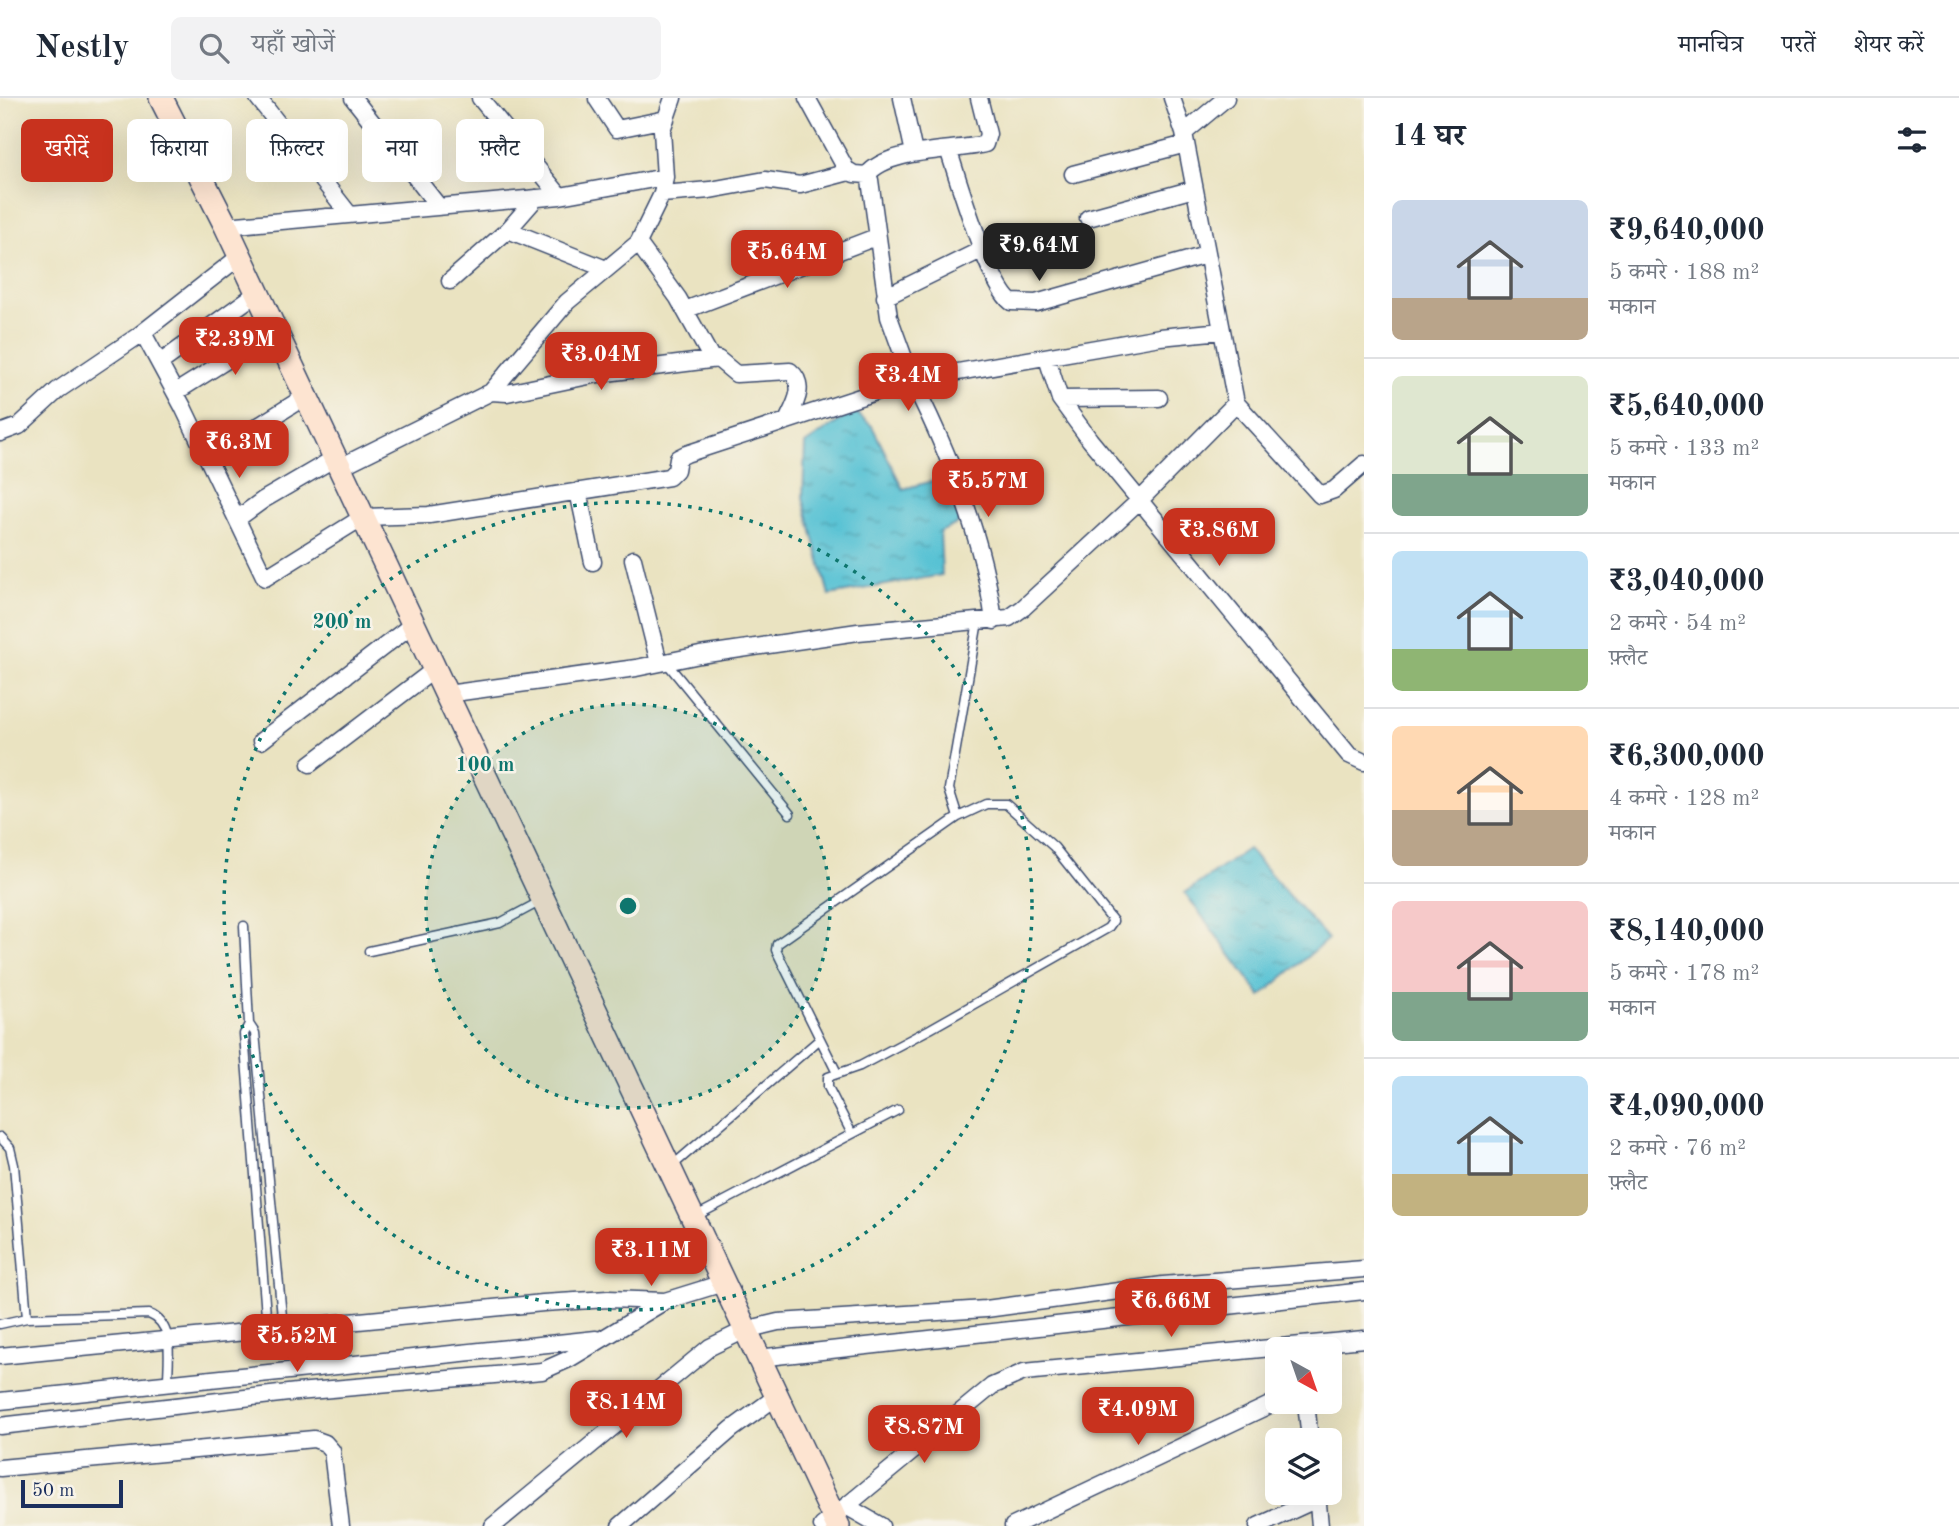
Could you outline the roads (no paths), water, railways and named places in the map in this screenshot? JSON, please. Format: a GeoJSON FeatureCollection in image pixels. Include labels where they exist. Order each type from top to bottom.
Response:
{"type":"FeatureCollection","features":[{"type":"Feature","properties":{"kind":"street"},"geometry":{"type":"LineString","coordinates":[[161,98],[226,226],[835,1519]]}},
{"type":"Feature","properties":{"kind":"street"},"geometry":{"type":"LineString","coordinates":[[258,98],[349,214]]}},
{"type":"Feature","properties":{"kind":"street"},"geometry":{"type":"LineString","coordinates":[[353,98],[439,207]]}},
{"type":"Feature","properties":{"kind":"street"},"geometry":{"type":"LineString","coordinates":[[480,98],[560,196]]}},
{"type":"Feature","properties":{"kind":"street"},"geometry":{"type":"LineString","coordinates":[[237,519],[274,493],[491,392],[567,302],[638,243],[662,194],[662,130],[673,98]]}},
{"type":"Feature","properties":{"kind":"street"},"geometry":{"type":"LineString","coordinates":[[807,98],[849,172]]}},
{"type":"Feature","properties":{"kind":"street"},"geometry":{"type":"LineString","coordinates":[[902,98],[914,153]]}},
{"type":"Feature","properties":{"kind":"street"},"geometry":{"type":"LineString","coordinates":[[662,194],[710,190],[765,180],[800,185],[849,172],[867,175],[881,164],[914,153],[949,152],[985,145],[988,141],[979,98]]}},
{"type":"Feature","properties":{"kind":"street"},"geometry":{"type":"LineString","coordinates":[[1172,98],[1185,138],[1236,403],[1320,495],[1334,490],[1364,464]]}},
{"type":"Feature","properties":{"kind":"street"},"geometry":{"type":"LineString","coordinates":[[1073,174],[1185,138],[1226,98]]}},
{"type":"Feature","properties":{"kind":"street"},"geometry":{"type":"LineString","coordinates":[[597,99],[617,129],[666,119]]}},
{"type":"Feature","properties":{"kind":"street"},"geometry":{"type":"LineString","coordinates":[[949,152],[983,249],[1007,300],[1017,304],[1036,303],[1206,255]]}},
{"type":"Feature","properties":{"kind":"street"},"geometry":{"type":"LineString","coordinates":[[867,175],[892,331],[912,380],[950,458],[990,590],[986,621]]}},
{"type":"Feature","properties":{"kind":"street"},"geometry":{"type":"LineString","coordinates":[[226,226],[560,196],[611,184],[664,177]]}},
{"type":"Feature","properties":{"kind":"street"},"geometry":{"type":"LineString","coordinates":[[1088,218],[1194,189]]}},
{"type":"Feature","properties":{"kind":"street"},"geometry":{"type":"LineString","coordinates":[[450,281],[508,230],[536,198]]}},
{"type":"Feature","properties":{"kind":"street"},"geometry":{"type":"LineString","coordinates":[[508,230],[606,269]]}},
{"type":"Feature","properties":{"kind":"street"},"geometry":{"type":"LineString","coordinates":[[685,310],[876,236]]}},
{"type":"Feature","properties":{"kind":"street"},"geometry":{"type":"LineString","coordinates":[[638,243],[685,310],[712,359]]}},
{"type":"Feature","properties":{"kind":"street"},"geometry":{"type":"LineString","coordinates":[[885,297],[983,249]]}},
{"type":"Feature","properties":{"kind":"street"},"geometry":{"type":"LineString","coordinates":[[0,433],[19,426],[58,390],[143,332],[239,257]]}},
{"type":"Feature","properties":{"kind":"street"},"geometry":{"type":"LineString","coordinates":[[160,363],[257,293]]}},
{"type":"Feature","properties":{"kind":"street"},"geometry":{"type":"LineString","coordinates":[[176,392],[275,330]]}},
{"type":"Feature","properties":{"kind":"street"},"geometry":{"type":"LineString","coordinates":[[143,332],[176,392],[265,578],[363,517],[429,515],[669,477],[674,474],[678,458],[686,454],[912,380],[1160,338],[1222,331]]}},
{"type":"Feature","properties":{"kind":"street"},"geometry":{"type":"LineString","coordinates":[[1047,358],[1060,399],[1349,755],[1364,762]]}},
{"type":"Feature","properties":{"kind":"street"},"geometry":{"type":"LineString","coordinates":[[491,392],[507,393],[598,374],[712,359],[721,360],[727,369],[736,374],[790,371],[794,374],[799,390],[787,421]]}},
{"type":"Feature","properties":{"kind":"street"},"geometry":{"type":"LineString","coordinates":[[208,458],[306,396]]}},
{"type":"Feature","properties":{"kind":"street"},"geometry":{"type":"LineString","coordinates":[[1060,399],[1159,398]]}},
{"type":"Feature","properties":{"kind":"street"},"geometry":{"type":"LineString","coordinates":[[447,694],[858,632],[1009,618],[1140,500],[1236,403]]}},
{"type":"Feature","properties":{"kind":"street"},"geometry":{"type":"LineString","coordinates":[[578,491],[593,562]]}},
{"type":"Feature","properties":{"kind":"street"},"geometry":{"type":"LineString","coordinates":[[633,559],[663,662]]}},
{"type":"Feature","properties":{"kind":"street"},"geometry":{"type":"LineString","coordinates":[[261,741],[413,624]]}},
{"type":"Feature","properties":{"kind":"street"},"geometry":{"type":"LineString","coordinates":[[310,764],[435,669]]}},
{"type":"Feature","properties":{"kind":"street"},"geometry":{"type":"LineString","coordinates":[[493,1526],[710,1347],[745,1330],[778,1322],[986,1309],[1163,1285],[1364,1269]]}},
{"type":"Feature","properties":{"kind":"street"},"geometry":{"type":"LineString","coordinates":[[598,1339],[4,1400],[0,1427],[297,1392],[542,1371],[569,1359],[598,1339],[665,1301],[723,1283]]}},
{"type":"Feature","properties":{"kind":"street"},"geometry":{"type":"LineString","coordinates":[[758,1358],[1364,1291]]}},
{"type":"Feature","properties":{"kind":"street"},"geometry":{"type":"LineString","coordinates":[[0,1356],[275,1327],[543,1303],[608,1299],[665,1301]]}},
{"type":"Feature","properties":{"kind":"street"},"geometry":{"type":"LineString","coordinates":[[1342,1342],[1364,1339]]}},
{"type":"Feature","properties":{"kind":"street"},"geometry":{"type":"LineString","coordinates":[[835,1519],[992,1386],[1024,1372],[1265,1350]]}},
{"type":"Feature","properties":{"kind":"street"},"geometry":{"type":"LineString","coordinates":[[620,1526],[732,1429],[776,1397]]}},
{"type":"Feature","properties":{"kind":"street"},"geometry":{"type":"LineString","coordinates":[[1013,1526],[1265,1407]]}},
{"type":"Feature","properties":{"kind":"street"},"geometry":{"type":"LineString","coordinates":[[0,1468],[314,1439],[325,1443],[332,1451],[341,1526]]}},
{"type":"Feature","properties":{"kind":"street"},"geometry":{"type":"LineString","coordinates":[[1258,1526],[1299,1505]]}},
{"type":"Feature","properties":{"kind":"street"},"geometry":{"type":"LineString","coordinates":[[1318,1505],[1320,1526]]}},
{"type":"Feature","properties":{"kind":"street"},"geometry":{"type":"LineString","coordinates":[[835,1519],[881,1526]]}},
{"type":"Feature","properties":{"kind":"lane"},"geometry":{"type":"LineString","coordinates":[[958,817],[949,789],[986,621]]}},
{"type":"Feature","properties":{"kind":"lane"},"geometry":{"type":"LineString","coordinates":[[663,662],[790,814]]}},
{"type":"Feature","properties":{"kind":"lane"},"geometry":{"type":"LineString","coordinates":[[837,1073],[776,950],[777,944],[958,817],[986,804],[1006,804],[1054,847],[1112,916],[1112,925],[930,1029],[860,1066],[828,1077],[828,1087],[852,1134]]}},
{"type":"Feature","properties":{"kind":"lane"},"geometry":{"type":"LineString","coordinates":[[369,951],[500,923],[544,900]]}},
{"type":"Feature","properties":{"kind":"lane"},"geometry":{"type":"LineString","coordinates":[[244,926],[249,1024],[244,1034],[262,1260],[275,1327]]}},
{"type":"Feature","properties":{"kind":"lane"},"geometry":{"type":"LineString","coordinates":[[249,1024],[255,1033],[277,1260],[275,1327]]}},
{"type":"Feature","properties":{"kind":"lane"},"geometry":{"type":"LineString","coordinates":[[670,1168],[820,1038]]}},
{"type":"Feature","properties":{"kind":"lane"},"geometry":{"type":"LineString","coordinates":[[693,1217],[898,1110]]}},
{"type":"Feature","properties":{"kind":"lane"},"geometry":{"type":"LineString","coordinates":[[0,1137],[10,1148],[14,1165],[27,1318]]}},
{"type":"Feature","properties":{"kind":"lane"},"geometry":{"type":"LineString","coordinates":[[262,1260],[277,1260]]}},
{"type":"Feature","properties":{"kind":"lane"},"geometry":{"type":"LineString","coordinates":[[0,1324],[27,1318],[149,1314],[164,1323],[168,1382]]}},
{"type":"Feature","properties":{"kind":"water"},"geometry":{"type":"Polygon","coordinates":[[[854,411],[872,426],[903,489],[944,478],[961,522],[940,532],[942,575],[829,595],[803,498],[805,444],[854,411]]]}},
{"type":"Feature","properties":{"kind":"water"},"geometry":{"type":"Polygon","coordinates":[[[1248,849],[1328,939],[1261,996],[1185,893],[1248,849]]]}}]}
